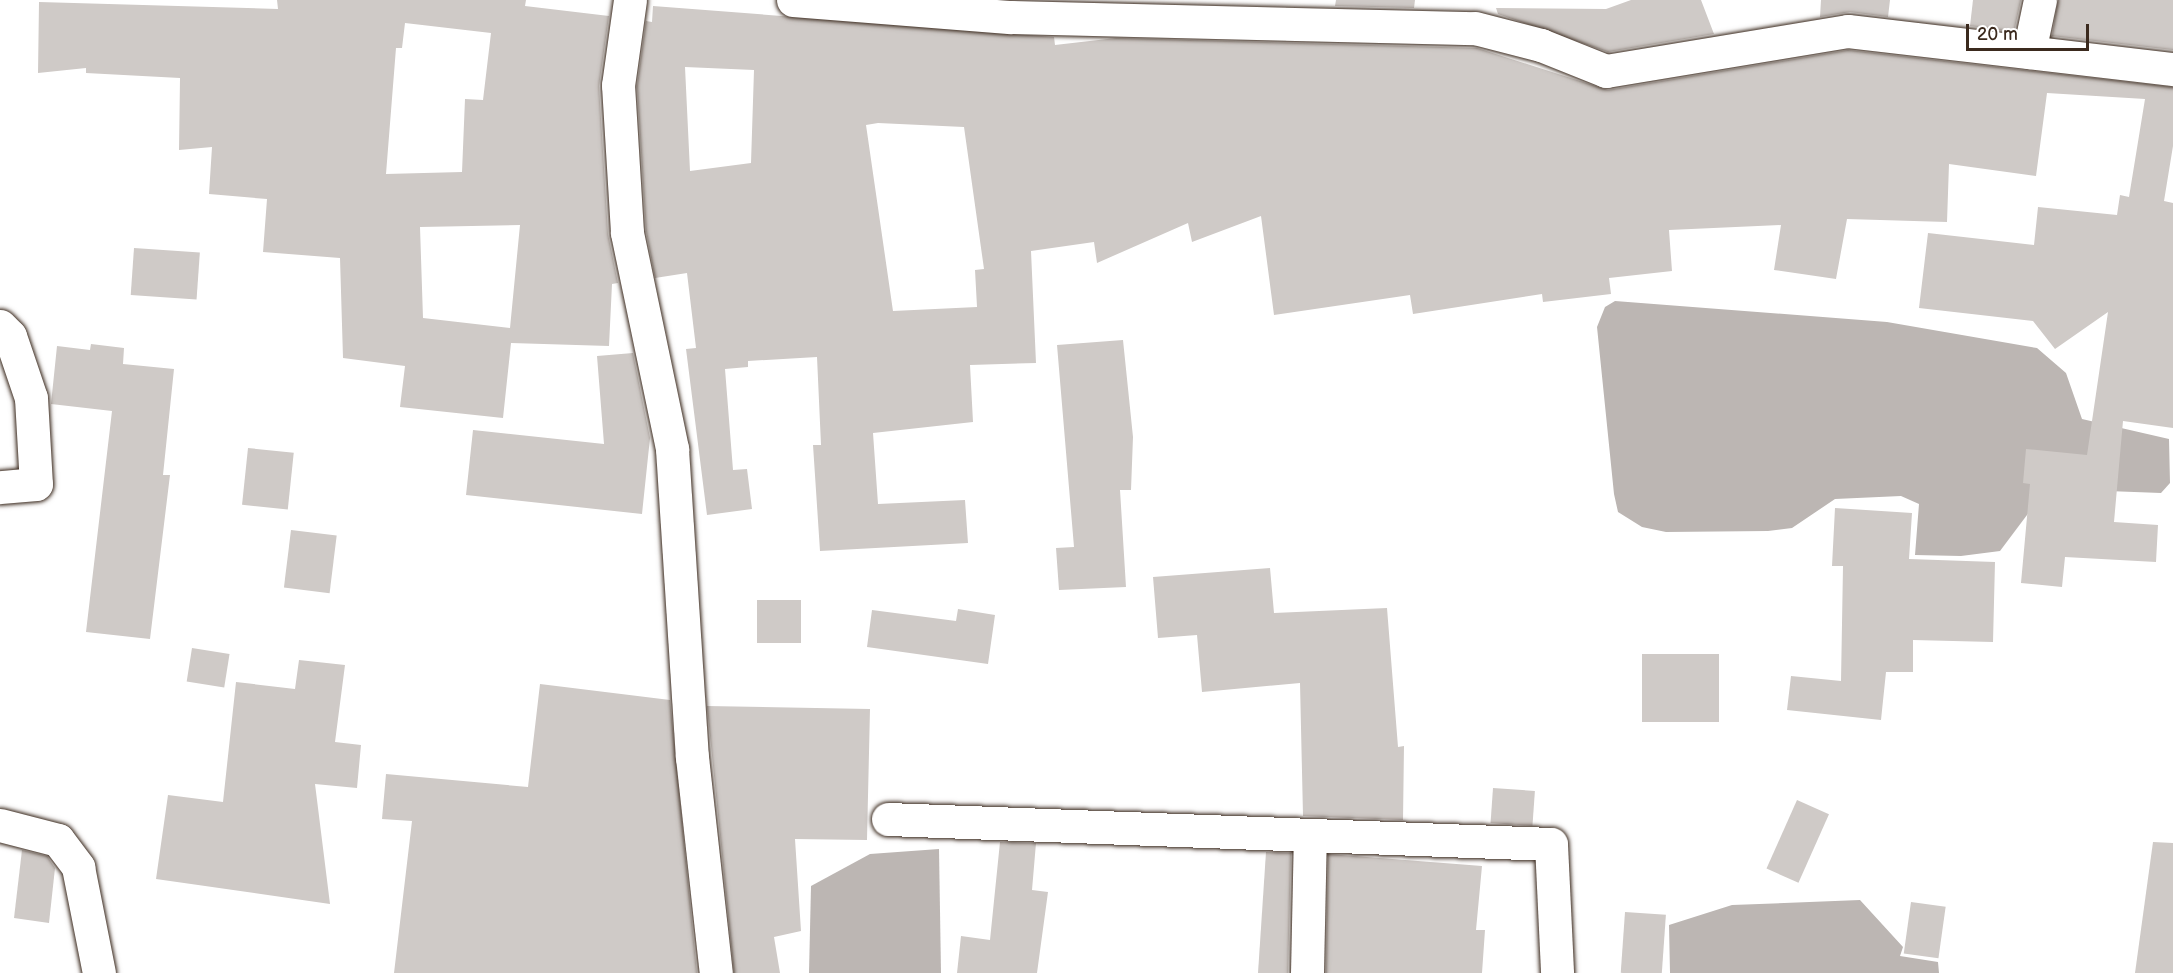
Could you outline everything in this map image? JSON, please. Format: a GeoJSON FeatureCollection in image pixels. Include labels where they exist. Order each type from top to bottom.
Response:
{"type":"FeatureCollection","features":[{"type":"Feature","properties":{"kind":"street"},"geometry":{"type":"LineString","coordinates":[[630,0],[618,85],[627,233],[672,448],[692,757],[716,973]]}},
{"type":"Feature","properties":{"kind":"street"},"geometry":{"type":"LineString","coordinates":[[793,0],[1011,17],[1475,28],[1541,45],[1606,71],[1848,31],[2173,69]]}},
{"type":"Feature","properties":{"kind":"street"},"geometry":{"type":"LineString","coordinates":[[2029,52],[2040,0]]}},
{"type":"Feature","properties":{"kind":"street"},"geometry":{"type":"LineString","coordinates":[[0,326],[10,336],[31,398],[36,484],[0,487]]}},
{"type":"Feature","properties":{"kind":"street"},"geometry":{"type":"LineString","coordinates":[[888,819],[1551,844],[1557,973]]}},
{"type":"Feature","properties":{"kind":"street"},"geometry":{"type":"LineString","coordinates":[[0,825],[58,840],[78,867],[99,973]]}},
{"type":"Feature","properties":{"kind":"street"},"geometry":{"type":"LineString","coordinates":[[1307,973],[1310,835]]}},
{"type":"Feature","properties":{"kind":"shaded area"},"geometry":{"type":"Polygon","coordinates":[[[1615,301],[1887,322],[2037,348],[2066,373],[2082,419],[2169,439],[2170,483],[2161,493],[2081,490],[2033,507],[2000,551],[1961,556],[1915,555],[1919,504],[1901,496],[1835,499],[1792,528],[1768,531],[1666,532],[1642,527],[1618,512],[1614,494],[1597,327],[1605,307],[1615,301]]]}},
{"type":"Feature","properties":{"kind":"shaded area"},"geometry":{"type":"Polygon","coordinates":[[[939,849],[941,973],[809,973],[811,886],[870,854],[939,849]]]}},
{"type":"Feature","properties":{"kind":"shaded area"},"geometry":{"type":"Polygon","coordinates":[[[1860,900],[1903,947],[1900,956],[1938,962],[1939,973],[1670,973],[1669,925],[1732,905],[1860,900]]]}},
{"type":"Feature","properties":{"kind":"building"},"geometry":{"type":"Polygon","coordinates":[[[277,0],[526,0],[525,6],[609,16],[599,86],[608,234],[618,283],[612,284],[609,346],[511,343],[503,418],[400,407],[405,366],[343,358],[340,258],[263,252],[267,199],[209,194],[212,147],[179,150],[180,78],[86,73],[86,68],[38,73],[39,2],[278,9],[277,0]],[[405,23],[402,48],[396,48],[386,174],[462,172],[465,99],[483,100],[491,33],[405,23]],[[520,225],[420,227],[423,318],[510,328],[520,225]]]}},
{"type":"Feature","properties":{"kind":"building"},"geometry":{"type":"Polygon","coordinates":[[[1336,0],[1415,0],[1414,8],[1335,6],[1336,0]]]}},
{"type":"Feature","properties":{"kind":"building"},"geometry":{"type":"Polygon","coordinates":[[[1631,0],[1701,0],[1714,34],[1608,52],[1498,14],[1496,8],[1606,9],[1631,0]]]}},
{"type":"Feature","properties":{"kind":"building"},"geometry":{"type":"Polygon","coordinates":[[[1821,0],[1890,0],[1888,17],[1850,12],[1820,17],[1821,0]]]}},
{"type":"Feature","properties":{"kind":"building"},"geometry":{"type":"Polygon","coordinates":[[[1973,0],[2021,0],[2014,32],[1970,26],[1973,0]]]}},
{"type":"Feature","properties":{"kind":"building"},"geometry":{"type":"Polygon","coordinates":[[[2058,0],[2173,0],[2173,50],[2052,36],[2058,0]]]}},
{"type":"Feature","properties":{"kind":"building"},"geometry":{"type":"Polygon","coordinates":[[[653,6],[1054,37],[1055,45],[1116,38],[1477,48],[1608,90],[1848,50],[2173,87],[2173,146],[2164,201],[2173,203],[2173,428],[2123,421],[2114,522],[2158,525],[2156,562],[2065,557],[2062,587],[2021,583],[2030,484],[2023,483],[2026,449],[2087,455],[2108,312],[2055,349],[2033,321],[1919,308],[1928,233],[2034,245],[2038,207],[2117,215],[2120,195],[2129,197],[2145,99],[2047,93],[2036,176],[1949,164],[1947,222],[1847,219],[1836,279],[1774,270],[1781,225],[1669,230],[1672,271],[1609,278],[1611,294],[1543,302],[1542,294],[1413,314],[1410,295],[1274,315],[1261,216],[1192,242],[1188,223],[1097,263],[1094,242],[1031,251],[1036,363],[970,365],[973,422],[873,433],[878,504],[965,500],[968,543],[820,551],[813,445],[821,445],[817,357],[748,361],[748,367],[725,369],[733,470],[747,469],[752,509],[707,515],[686,349],[696,348],[687,273],[655,278],[646,231],[637,86],[646,21],[652,22],[653,6]],[[685,67],[690,171],[751,163],[754,70],[685,67]],[[878,123],[866,125],[893,311],[977,307],[975,270],[984,269],[964,127],[878,123]]]}},
{"type":"Feature","properties":{"kind":"building"},"geometry":{"type":"Polygon","coordinates":[[[134,248],[200,253],[197,299],[131,295],[134,248]]]}},
{"type":"Feature","properties":{"kind":"building"},"geometry":{"type":"Polygon","coordinates":[[[1123,340],[1133,437],[1131,490],[1120,490],[1126,587],[1059,590],[1056,548],[1074,547],[1057,345],[1123,340]]]}},
{"type":"Feature","properties":{"kind":"building"},"geometry":{"type":"Polygon","coordinates":[[[91,344],[124,348],[123,364],[174,369],[163,475],[170,475],[150,639],[86,632],[112,411],[51,404],[57,346],[90,350],[91,344]]]}},
{"type":"Feature","properties":{"kind":"building"},"geometry":{"type":"Polygon","coordinates":[[[633,353],[650,438],[642,514],[466,495],[473,430],[604,444],[597,356],[633,353]]]}},
{"type":"Feature","properties":{"kind":"building"},"geometry":{"type":"Polygon","coordinates":[[[248,448],[294,453],[288,509],[242,505],[248,448]]]}},
{"type":"Feature","properties":{"kind":"building"},"geometry":{"type":"Polygon","coordinates":[[[1835,508],[1912,513],[1909,559],[1995,562],[1993,642],[1913,640],[1913,672],[1886,672],[1881,720],[1787,710],[1791,676],[1841,681],[1843,566],[1832,566],[1835,508]]]}},
{"type":"Feature","properties":{"kind":"building"},"geometry":{"type":"Polygon","coordinates":[[[291,530],[337,536],[330,593],[284,588],[291,530]]]}},
{"type":"Feature","properties":{"kind":"building"},"geometry":{"type":"Polygon","coordinates":[[[1270,568],[1274,613],[1387,608],[1398,747],[1404,746],[1403,820],[1303,816],[1300,683],[1202,692],[1197,635],[1158,638],[1153,577],[1270,568]]]}},
{"type":"Feature","properties":{"kind":"building"},"geometry":{"type":"Polygon","coordinates":[[[757,600],[801,600],[801,643],[757,643],[757,600]]]}},
{"type":"Feature","properties":{"kind":"building"},"geometry":{"type":"Polygon","coordinates":[[[958,609],[995,615],[988,664],[867,647],[872,610],[956,621],[958,609]]]}},
{"type":"Feature","properties":{"kind":"building"},"geometry":{"type":"Polygon","coordinates":[[[192,648],[230,654],[224,688],[187,682],[192,648]]]}},
{"type":"Feature","properties":{"kind":"building"},"geometry":{"type":"Polygon","coordinates":[[[1642,654],[1719,654],[1719,722],[1642,722],[1642,654]]]}},
{"type":"Feature","properties":{"kind":"building"},"geometry":{"type":"Polygon","coordinates":[[[299,660],[345,665],[335,742],[361,745],[357,788],[315,784],[330,904],[156,879],[168,795],[223,802],[236,682],[295,689],[299,660]]]}},
{"type":"Feature","properties":{"kind":"building"},"geometry":{"type":"Polygon","coordinates":[[[540,684],[670,700],[697,973],[394,973],[412,821],[382,819],[386,774],[528,787],[540,684]]]}},
{"type":"Feature","properties":{"kind":"building"},"geometry":{"type":"Polygon","coordinates":[[[707,706],[870,709],[867,840],[795,839],[801,931],[774,937],[780,973],[734,973],[707,706]]]}},
{"type":"Feature","properties":{"kind":"building"},"geometry":{"type":"Polygon","coordinates":[[[1493,788],[1535,791],[1532,826],[1491,823],[1493,788]]]}},
{"type":"Feature","properties":{"kind":"building"},"geometry":{"type":"Polygon","coordinates":[[[1797,800],[1829,814],[1798,883],[1766,869],[1797,800]]]}},
{"type":"Feature","properties":{"kind":"building"},"geometry":{"type":"Polygon","coordinates":[[[1000,842],[1036,843],[1032,890],[1048,892],[1037,973],[957,973],[961,936],[990,940],[1000,842]]]}},
{"type":"Feature","properties":{"kind":"building"},"geometry":{"type":"Polygon","coordinates":[[[2153,842],[2173,843],[2173,973],[2135,973],[2153,842]]]}},
{"type":"Feature","properties":{"kind":"building"},"geometry":{"type":"Polygon","coordinates":[[[22,850],[47,856],[55,868],[49,923],[14,918],[22,850]]]}},
{"type":"Feature","properties":{"kind":"building"},"geometry":{"type":"Polygon","coordinates":[[[1266,852],[1291,853],[1288,973],[1258,973],[1266,852]]]}},
{"type":"Feature","properties":{"kind":"building"},"geometry":{"type":"Polygon","coordinates":[[[1328,854],[1482,866],[1476,930],[1485,930],[1482,973],[1326,973],[1328,854]]]}},
{"type":"Feature","properties":{"kind":"building"},"geometry":{"type":"Polygon","coordinates":[[[1911,902],[1946,907],[1938,958],[1904,953],[1911,902]]]}},
{"type":"Feature","properties":{"kind":"building"},"geometry":{"type":"Polygon","coordinates":[[[1625,912],[1666,915],[1662,973],[1621,973],[1625,912]]]}}]}
